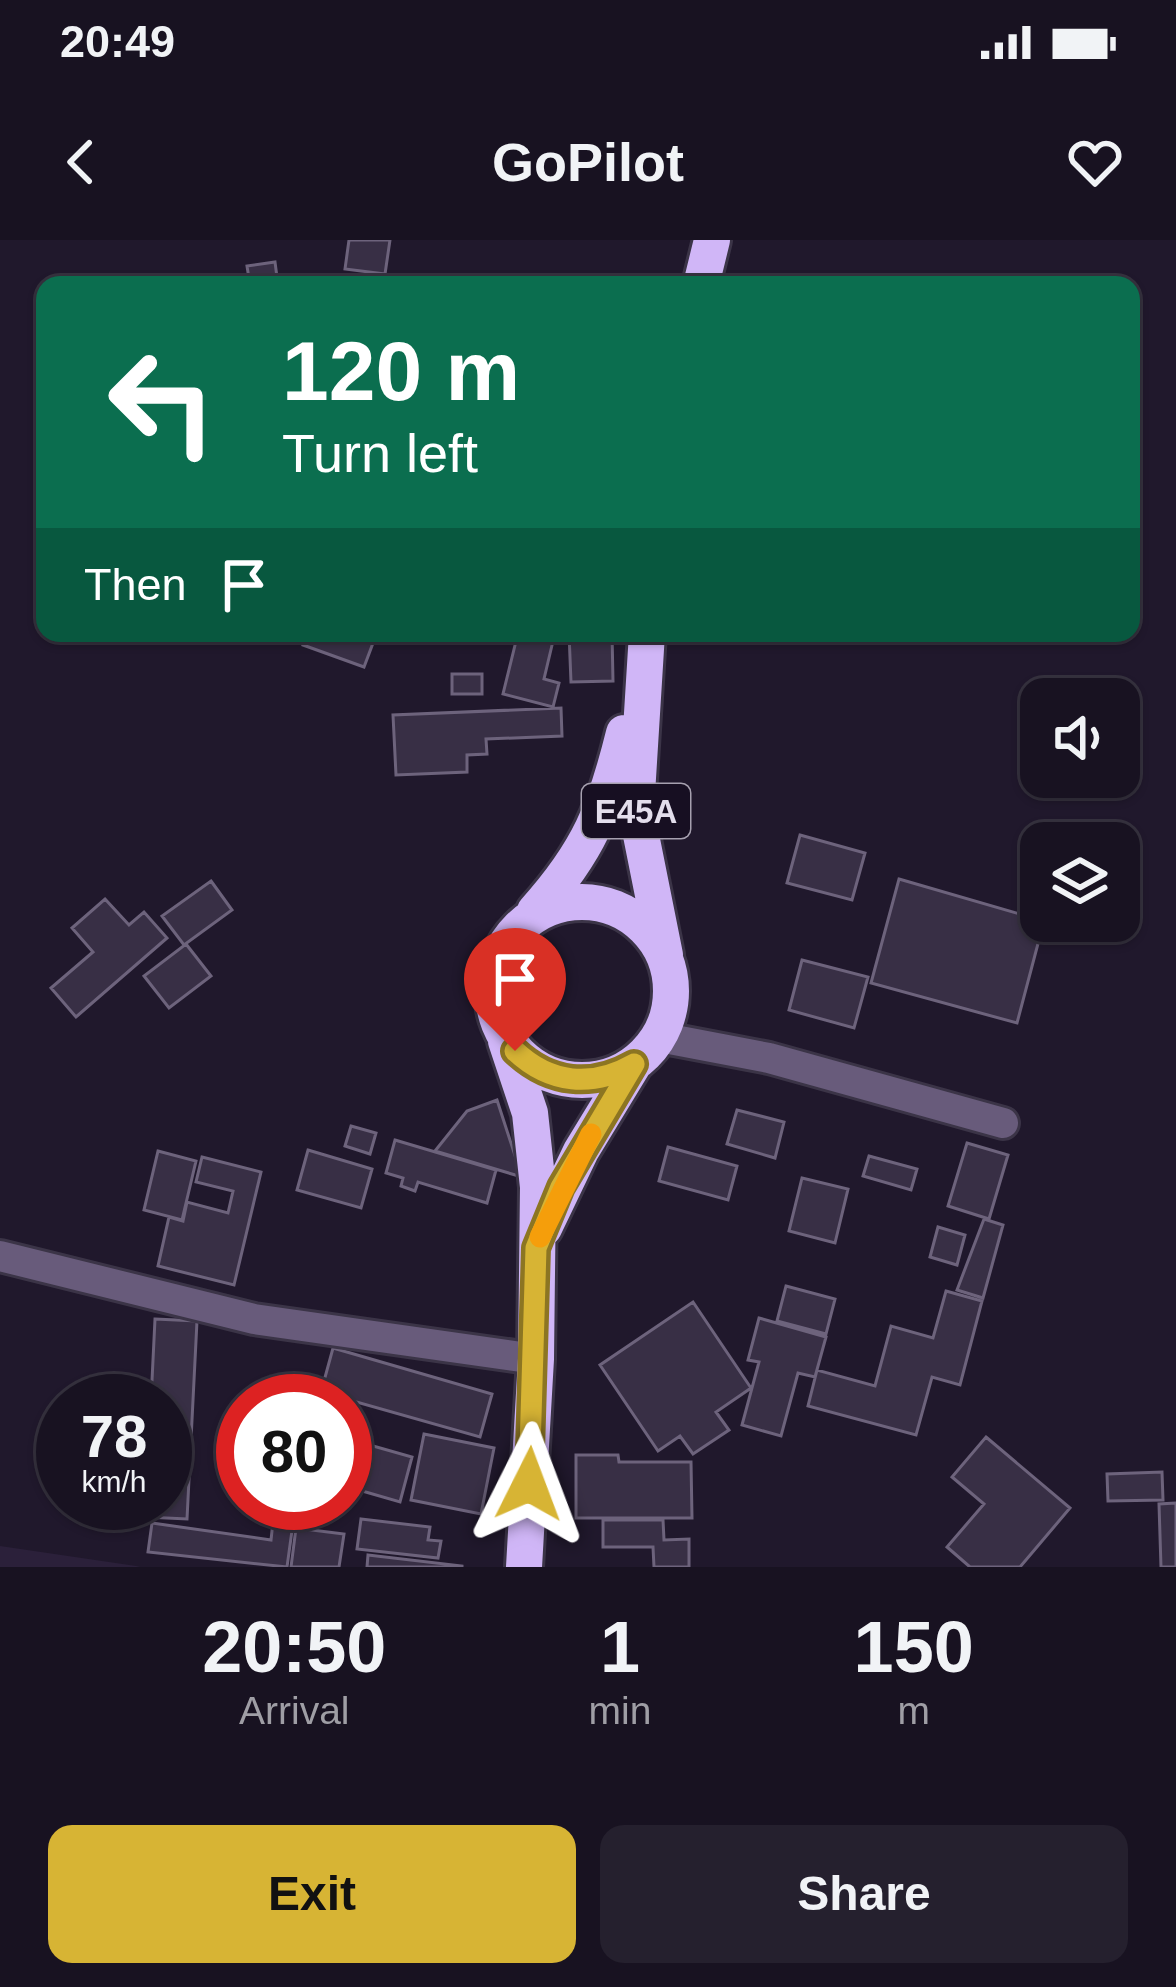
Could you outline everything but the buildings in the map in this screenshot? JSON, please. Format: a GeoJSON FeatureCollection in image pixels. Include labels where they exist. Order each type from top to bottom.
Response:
{"type":"FeatureCollection","features":[{"type":"Feature","properties":{"kind":"highway"},"geometry":{"type":"LineString","coordinates":[[703,276],[712,240]]}},
{"type":"Feature","properties":{"kind":"highway","name":"E45A"},"geometry":{"type":"LineString","coordinates":[[529,918],[576,865],[605,810],[645,644]]}},
{"type":"Feature","properties":{"kind":"highway","name":"E45A"},"geometry":{"type":"LineString","coordinates":[[645,644],[636,810],[667,964]]}},
{"type":"Feature","properties":{"kind":"highway"},"geometry":{"type":"LineString","coordinates":[[524,1567],[536,1359],[536,1248],[538,1187],[530,1113],[492,1000],[496,963],[529,918],[563,903],[601,904],[648,932],[667,964],[670,1002],[659,1037],[634,1064],[561,1187],[536,1248]]}},
{"type":"Feature","properties":{"kind":"highway"},"geometry":{"type":"LineString","coordinates":[[504,1035],[529,1064],[563,1078],[600,1079],[634,1064]]}},
{"type":"Feature","properties":{"kind":"street"},"geometry":{"type":"LineString","coordinates":[[659,1037],[769,1058],[1004,1123]]}},
{"type":"Feature","properties":{"kind":"street"},"geometry":{"type":"LineString","coordinates":[[0,1256],[254,1318],[536,1359]]}},
{"type":"Feature","properties":{"kind":"shaded area"},"geometry":{"type":"Polygon","coordinates":[[[0,1546],[136,1566],[140,1567],[0,1567],[0,1546]]]}},
{"type":"Feature","properties":{"kind":"slow traffic"},"geometry":{"type":"LineString","coordinates":[[540,1237],[591,1134]]}},
{"type":"Feature","properties":{"kind":"route"},"geometry":{"type":"LineString","coordinates":[[515,1051],[545,1073],[581,1081],[600,1079],[634,1064],[580,1150],[536,1248],[529,1484]]}}]}
